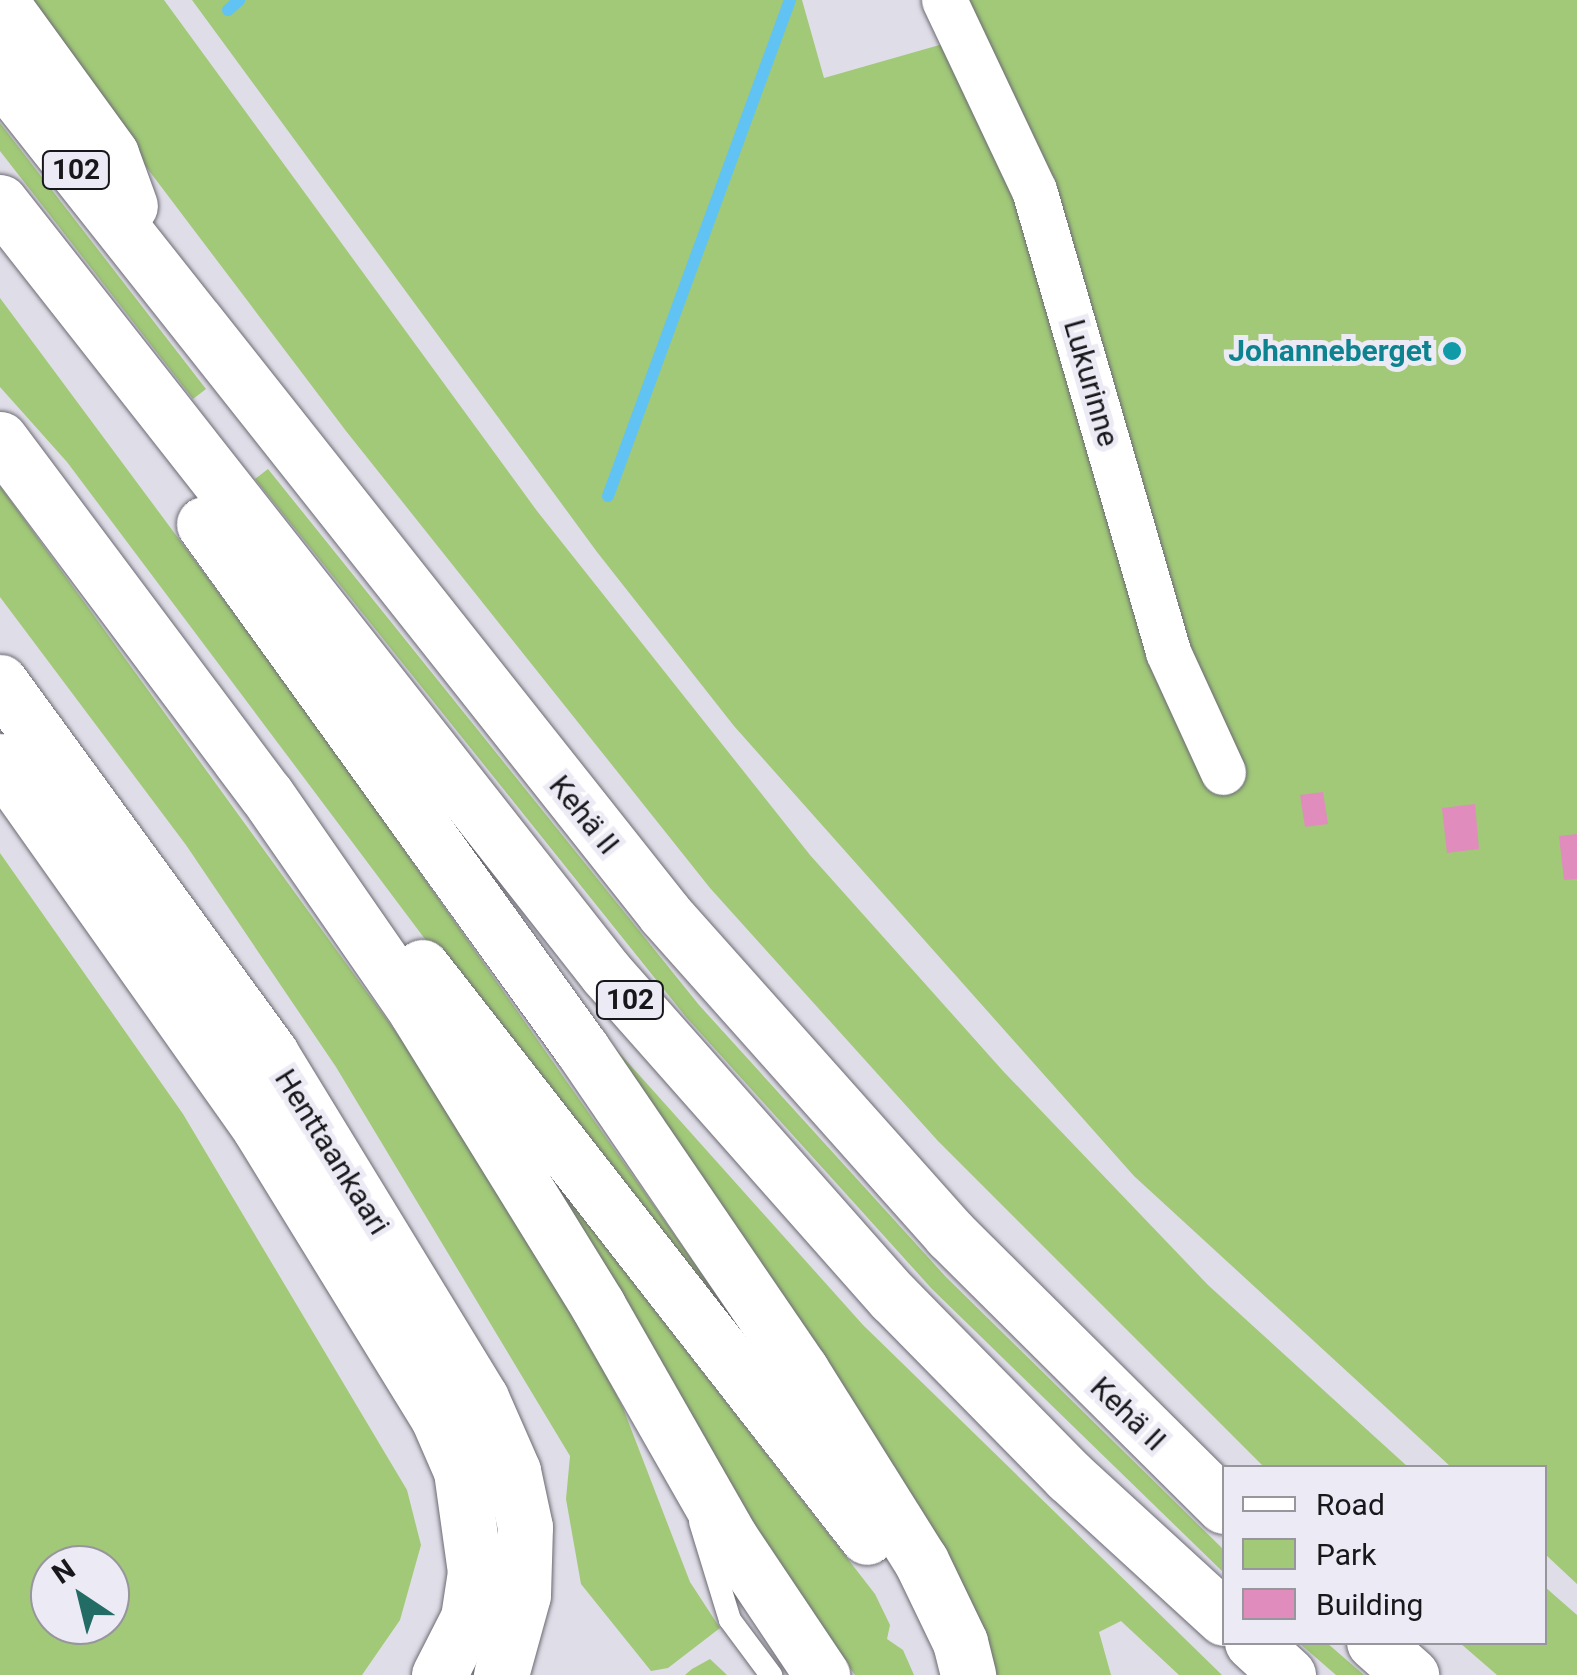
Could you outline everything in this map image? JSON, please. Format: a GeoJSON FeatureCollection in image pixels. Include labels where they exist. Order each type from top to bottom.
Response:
{"type":"FeatureCollection","features":[{"type":"Feature","properties":{"kind":"main road"},"geometry":{"type":"LineString","coordinates":[[0,1],[111,154],[152,265]]}},
{"type":"Feature","properties":{"kind":"main road","name":"Kehä II"},"geometry":{"type":"LineString","coordinates":[[0,74],[487,696],[820,1094],[1127,1414],[1222,1504]]}},
{"type":"Feature","properties":{"kind":"main road","name":"102"},"geometry":{"type":"LineString","coordinates":[[0,202],[96,329],[606,972],[894,1298],[1069,1476],[1222,1616]]}},
{"type":"Feature","properties":{"kind":"main road"},"geometry":{"type":"LineString","coordinates":[[96,329],[195,512],[582,1048],[858,1456],[921,1561],[960,1642],[968,1675]]}},
{"type":"Feature","properties":{"kind":"main road"},"geometry":{"type":"LineString","coordinates":[[0,438],[266,794],[509,1158],[775,1610],[822,1675]]}},
{"type":"Feature","properties":{"kind":"main road","name":"Henttaankaari"},"geometry":{"type":"LineString","coordinates":[[0,682],[271,1054],[482,1398],[513,1470],[525,1527],[523,1595],[501,1675]]}},
{"type":"Feature","properties":{"kind":"main road","name":"Henttaankaari"},"geometry":{"type":"LineString","coordinates":[[0,760],[259,1127],[438,1418],[461,1471],[476,1572],[468,1618],[439,1675]]}},
{"type":"Feature","properties":{"kind":"main road"},"geometry":{"type":"LineString","coordinates":[[266,794],[512,1075],[822,1471],[896,1578],[951,1675]]}},
{"type":"Feature","properties":{"kind":"main road"},"geometry":{"type":"LineString","coordinates":[[1255,1645],[1288,1675]]}},
{"type":"Feature","properties":{"kind":"main road"},"geometry":{"type":"LineString","coordinates":[[1377,1645],[1411,1675]]}},
{"type":"Feature","properties":{"kind":"street","name":"Lukurinne"},"geometry":{"type":"LineString","coordinates":[[944,0],[1034,190],[1168,652],[1223,772]]}},
{"type":"Feature","properties":{"kind":"lane"},"geometry":{"type":"LineString","coordinates":[[687,1459],[711,1576],[730,1620],[770,1675]]}},
{"type":"Feature","properties":{"kind":"green space"},"geometry":{"type":"Polygon","coordinates":[[[29,0],[164,0],[537,511],[810,855],[1003,1071],[1208,1285],[1406,1465],[1262,1465],[938,1141],[710,888],[346,431],[116,127],[29,0]]]}},
{"type":"Feature","properties":{"kind":"green space"},"geometry":{"type":"Polygon","coordinates":[[[192,0],[802,0],[824,78],[943,44],[924,0],[1577,0],[1577,1584],[1547,1556],[1547,1465],[1449,1465],[1134,1176],[734,726],[597,552],[192,0]]]}},
{"type":"Feature","properties":{"kind":"green space"},"geometry":{"type":"Polygon","coordinates":[[[0,123],[206,389],[193,399],[0,151],[0,123]]]}},
{"type":"Feature","properties":{"kind":"green space"},"geometry":{"type":"Polygon","coordinates":[[[0,298],[308,713],[756,1351],[491,1027],[67,462],[0,387],[0,298]]]}},
{"type":"Feature","properties":{"kind":"green space"},"geometry":{"type":"Polygon","coordinates":[[[268,469],[699,1005],[946,1277],[1222,1548],[1222,1571],[932,1289],[686,1017],[255,479],[268,469]]]}},
{"type":"Feature","properties":{"kind":"green space"},"geometry":{"type":"Polygon","coordinates":[[[0,486],[401,1039],[590,1342],[623,1408],[690,1582],[720,1628],[668,1668],[651,1671],[581,1584],[566,1499],[570,1456],[336,1067],[186,845],[0,597],[0,486]]]}},
{"type":"Feature","properties":{"kind":"green space"},"geometry":{"type":"Polygon","coordinates":[[[0,853],[183,1114],[407,1490],[421,1545],[400,1620],[362,1675],[0,1675],[0,853]]]}},
{"type":"Feature","properties":{"kind":"green space"},"geometry":{"type":"Polygon","coordinates":[[[598,1029],[863,1325],[1222,1675],[1179,1675],[1121,1621],[1099,1632],[1111,1675],[997,1675],[985,1641],[598,1029]]]}},
{"type":"Feature","properties":{"kind":"green space"},"geometry":{"type":"Polygon","coordinates":[[[525,1143],[875,1594],[890,1625],[887,1639],[903,1650],[914,1675],[855,1675],[806,1609],[525,1143]]]}},
{"type":"Feature","properties":{"kind":"green space"},"geometry":{"type":"Polygon","coordinates":[[[1547,1589],[1577,1615],[1577,1675],[1497,1675],[1462,1645],[1547,1645],[1547,1589]]]}},
{"type":"Feature","properties":{"kind":"green space"},"geometry":{"type":"Polygon","coordinates":[[[1301,1645],[1329,1645],[1364,1675],[1336,1675],[1301,1645]]]}},
{"type":"Feature","properties":{"kind":"green space"},"geometry":{"type":"Polygon","coordinates":[[[710,1659],[727,1675],[685,1675],[692,1669],[710,1659]]]}},
{"type":"Feature","properties":{"kind":"building"},"geometry":{"type":"Polygon","coordinates":[[[1323,792],[1328,824],[1305,827],[1300,795],[1323,792]]]}},
{"type":"Feature","properties":{"kind":"building"},"geometry":{"type":"Polygon","coordinates":[[[1475,804],[1479,849],[1447,853],[1442,808],[1475,804]]]}},
{"type":"Feature","properties":{"kind":"building"},"geometry":{"type":"Polygon","coordinates":[[[1577,834],[1577,879],[1564,880],[1559,836],[1577,834]]]}},
{"type":"Feature","properties":{"kind":"waterway"},"geometry":{"type":"LineString","coordinates":[[228,10],[239,0]]}},
{"type":"Feature","properties":{"kind":"waterway"},"geometry":{"type":"LineString","coordinates":[[608,496],[790,0]]}},
{"type":"Feature","properties":{"kind":"place","name":"Johanneberget"},"geometry":{"type":"Point","coordinates":[1452,351]}}]}
